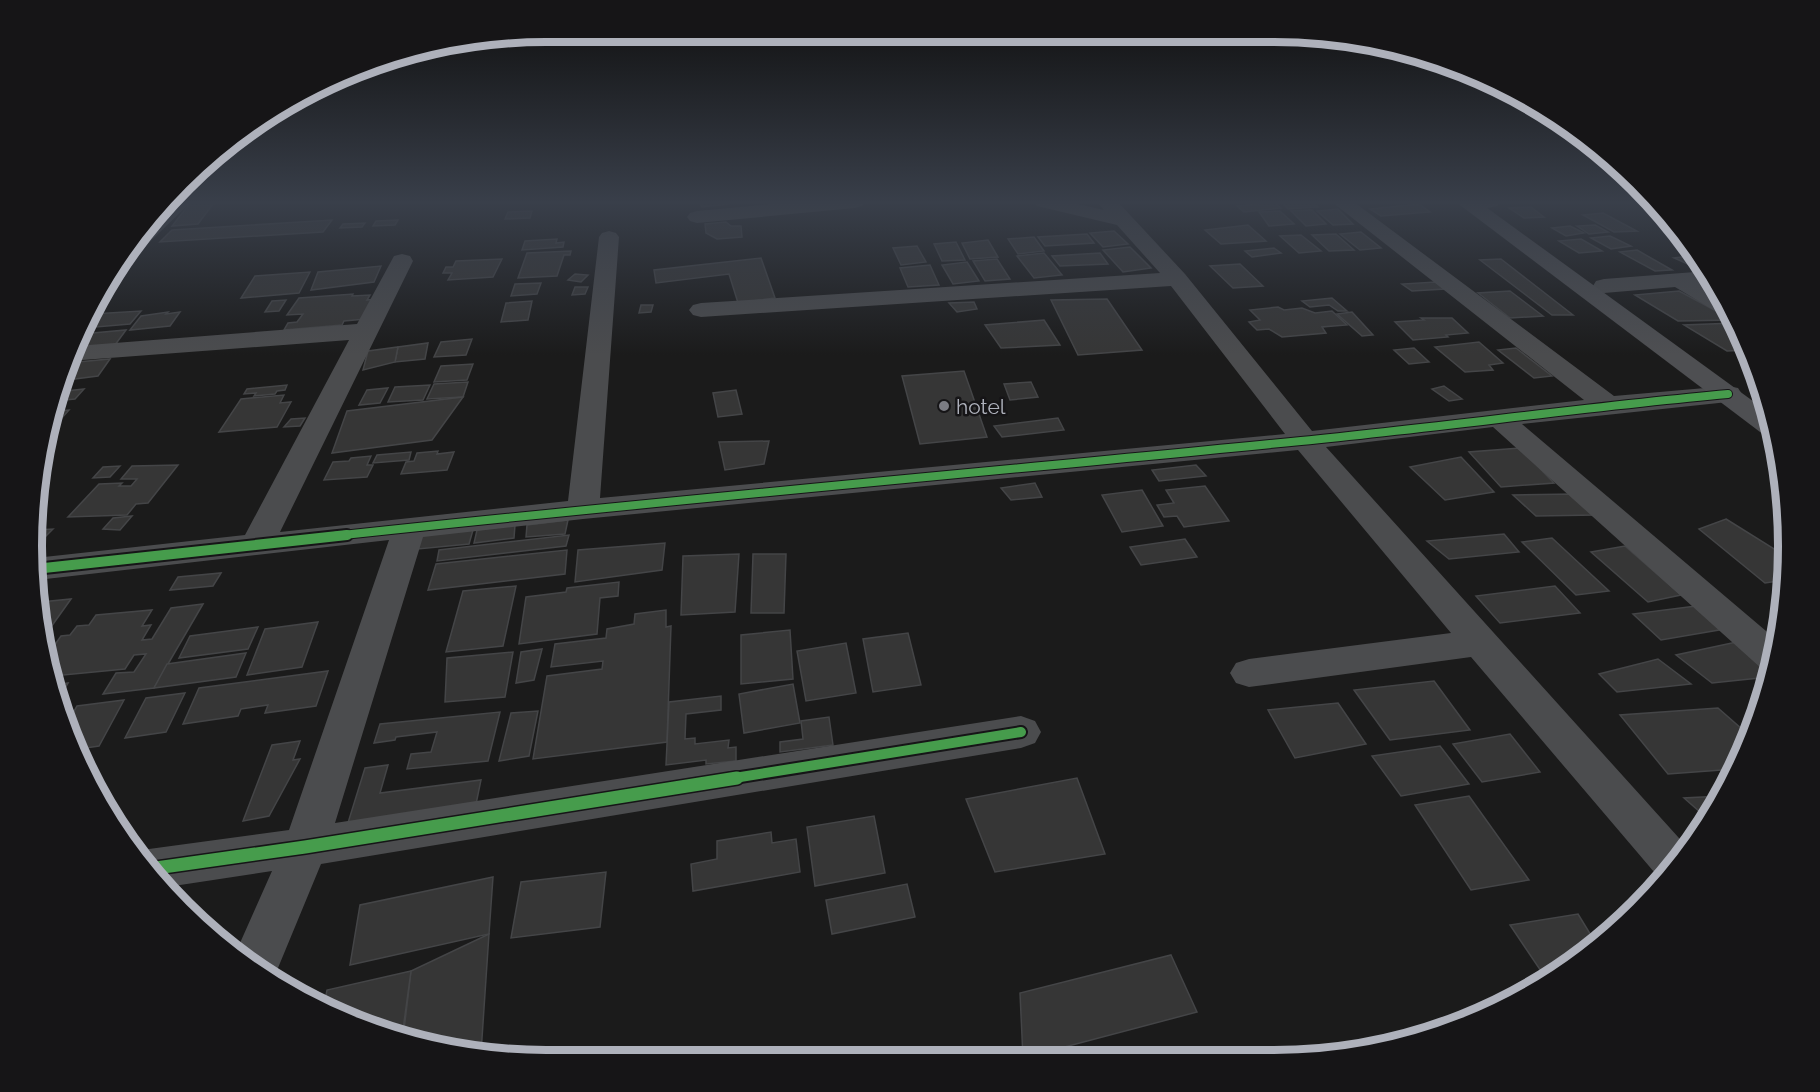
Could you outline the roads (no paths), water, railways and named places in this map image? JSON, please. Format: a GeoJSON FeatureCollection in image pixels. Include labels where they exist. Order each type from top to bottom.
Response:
{"type":"FeatureCollection","features":[{"type":"Feature","properties":{"kind":"main road"},"geometry":{"type":"LineString","coordinates":[[1536,253],[1762,420]]}},
{"type":"Feature","properties":{"kind":"main road"},"geometry":{"type":"LineString","coordinates":[[1556,253],[1754,393]]}},
{"type":"Feature","properties":{"kind":"street"},"geometry":{"type":"LineString","coordinates":[[583,509],[607,253]]}},
{"type":"Feature","properties":{"kind":"street"},"geometry":{"type":"LineString","coordinates":[[1153,253],[1177,279],[1305,441],[1669,859]]}},
{"type":"Feature","properties":{"kind":"street"},"geometry":{"type":"LineString","coordinates":[[1409,253],[1608,405]]}},
{"type":"Feature","properties":{"kind":"street"},"geometry":{"type":"LineString","coordinates":[[256,546],[402,261]]}},
{"type":"Feature","properties":{"kind":"street"},"geometry":{"type":"LineString","coordinates":[[701,310],[1177,279]]}},
{"type":"Feature","properties":{"kind":"street"},"geometry":{"type":"LineString","coordinates":[[1604,286],[1701,279]]}},
{"type":"Feature","properties":{"kind":"street"},"geometry":{"type":"LineString","coordinates":[[1679,280],[1714,300]]}},
{"type":"Feature","properties":{"kind":"street"},"geometry":{"type":"LineString","coordinates":[[80,353],[367,331]]}},
{"type":"Feature","properties":{"kind":"street"},"geometry":{"type":"LineString","coordinates":[[43,568],[410,530],[583,509],[1305,441],[1608,405],[1728,394]]}},
{"type":"Feature","properties":{"kind":"street"},"geometry":{"type":"LineString","coordinates":[[1499,418],[1766,651]]}},
{"type":"Feature","properties":{"kind":"street"},"geometry":{"type":"LineString","coordinates":[[258,959],[304,847],[410,530]]}},
{"type":"Feature","properties":{"kind":"street"},"geometry":{"type":"LineString","coordinates":[[1249,673],[1481,642]]}},
{"type":"Feature","properties":{"kind":"street"},"geometry":{"type":"LineString","coordinates":[[159,869],[1021,732]]}},
{"type":"Feature","properties":{"kind":"place","name":"hotel"},"geometry":{"type":"Point","coordinates":[944,406]}}]}
